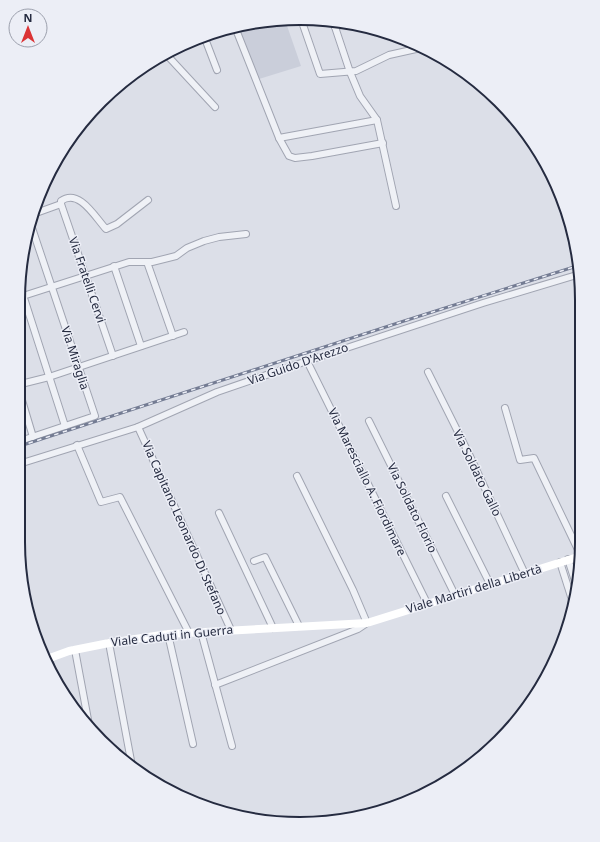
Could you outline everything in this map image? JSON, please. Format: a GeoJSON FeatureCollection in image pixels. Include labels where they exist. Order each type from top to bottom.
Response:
{"type":"FeatureCollection","features":[{"type":"Feature","properties":{"kind":"street"},"geometry":{"type":"LineString","coordinates":[[303,25],[320,74],[356,71],[385,57],[409,48]]}},
{"type":"Feature","properties":{"kind":"street"},"geometry":{"type":"LineString","coordinates":[[335,27],[350,72],[360,96],[377,120],[396,206]]}},
{"type":"Feature","properties":{"kind":"street"},"geometry":{"type":"LineString","coordinates":[[237,32],[279,138],[289,156],[295,158],[312,156],[383,143]]}},
{"type":"Feature","properties":{"kind":"street"},"geometry":{"type":"LineString","coordinates":[[206,42],[217,70]]}},
{"type":"Feature","properties":{"kind":"street"},"geometry":{"type":"LineString","coordinates":[[170,58],[215,107]]}},
{"type":"Feature","properties":{"kind":"street"},"geometry":{"type":"LineString","coordinates":[[279,138],[377,120]]}},
{"type":"Feature","properties":{"kind":"street"},"geometry":{"type":"LineString","coordinates":[[40,211],[61,204],[61,201],[66,197],[73,197],[83,203],[106,229],[117,224],[148,200]]}},
{"type":"Feature","properties":{"kind":"street","name":"Via Fratelli Cervi"},"geometry":{"type":"LineString","coordinates":[[61,204],[113,356]]}},
{"type":"Feature","properties":{"kind":"street","name":"Via Miraglia"},"geometry":{"type":"LineString","coordinates":[[25,439],[95,416],[33,232]]}},
{"type":"Feature","properties":{"kind":"street"},"geometry":{"type":"LineString","coordinates":[[25,295],[129,262],[152,262],[176,256],[187,248],[204,241],[219,237],[246,234]]}},
{"type":"Feature","properties":{"kind":"street"},"geometry":{"type":"LineString","coordinates":[[147,262],[173,336]]}},
{"type":"Feature","properties":{"kind":"street"},"geometry":{"type":"LineString","coordinates":[[114,266],[141,346]]}},
{"type":"Feature","properties":{"kind":"street","name":"Via Guido D'Arezzo"},"geometry":{"type":"LineString","coordinates":[[25,462],[138,427],[186,407],[216,392],[307,361],[483,302],[574,276]]}},
{"type":"Feature","properties":{"kind":"street"},"geometry":{"type":"LineString","coordinates":[[25,302],[65,426]]}},
{"type":"Feature","properties":{"kind":"street"},"geometry":{"type":"LineString","coordinates":[[25,383],[113,356],[184,332]]}},
{"type":"Feature","properties":{"kind":"street","name":"Via Maresciallo A. Fiordimare"},"geometry":{"type":"LineString","coordinates":[[307,361],[427,603]]}},
{"type":"Feature","properties":{"kind":"street","name":"Via Soldato Gallo"},"geometry":{"type":"LineString","coordinates":[[428,372],[468,452],[525,574]]}},
{"type":"Feature","properties":{"kind":"street"},"geometry":{"type":"LineString","coordinates":[[505,408],[520,460],[534,458],[575,543]]}},
{"type":"Feature","properties":{"kind":"street"},"geometry":{"type":"LineString","coordinates":[[25,417],[33,437]]}},
{"type":"Feature","properties":{"kind":"street","name":"Via Soldato Florio"},"geometry":{"type":"LineString","coordinates":[[370,421],[455,595]]}},
{"type":"Feature","properties":{"kind":"street","name":"Via Capitano Leonardo Di Stefano"},"geometry":{"type":"LineString","coordinates":[[138,427],[231,630]]}},
{"type":"Feature","properties":{"kind":"street"},"geometry":{"type":"LineString","coordinates":[[77,445],[101,502],[120,498],[189,633]]}},
{"type":"Feature","properties":{"kind":"street"},"geometry":{"type":"LineString","coordinates":[[215,685],[358,629],[367,623],[353,590],[296,476]]}},
{"type":"Feature","properties":{"kind":"street"},"geometry":{"type":"LineString","coordinates":[[446,496],[490,584]]}},
{"type":"Feature","properties":{"kind":"street"},"geometry":{"type":"LineString","coordinates":[[219,514],[273,628]]}},
{"type":"Feature","properties":{"kind":"street"},"geometry":{"type":"LineString","coordinates":[[254,561],[265,557],[299,626]]}},
{"type":"Feature","properties":{"kind":"street","name":"Viale Martiri della Libertà"},"geometry":{"type":"LineString","coordinates":[[367,623],[574,558]]}},
{"type":"Feature","properties":{"kind":"street"},"geometry":{"type":"LineString","coordinates":[[564,561],[573,579]]}},
{"type":"Feature","properties":{"kind":"street"},"geometry":{"type":"LineString","coordinates":[[564,561],[571,591]]}},
{"type":"Feature","properties":{"kind":"street","name":"Viale Caduti in Guerra"},"geometry":{"type":"LineString","coordinates":[[51,660],[75,650],[168,634],[367,623]]}},
{"type":"Feature","properties":{"kind":"street"},"geometry":{"type":"LineString","coordinates":[[200,632],[232,746]]}},
{"type":"Feature","properties":{"kind":"street"},"geometry":{"type":"LineString","coordinates":[[168,634],[193,744]]}},
{"type":"Feature","properties":{"kind":"street"},"geometry":{"type":"LineString","coordinates":[[109,643],[131,758]]}},
{"type":"Feature","properties":{"kind":"street"},"geometry":{"type":"LineString","coordinates":[[75,650],[87,716]]}},
{"type":"Feature","properties":{"kind":"shaded area"},"geometry":{"type":"Polygon","coordinates":[[[287,26],[301,66],[259,79],[240,31],[264,27],[287,26]]]}},
{"type":"Feature","properties":{"kind":"railway"},"geometry":{"type":"LineString","coordinates":[[25,444],[573,267]]}}]}
